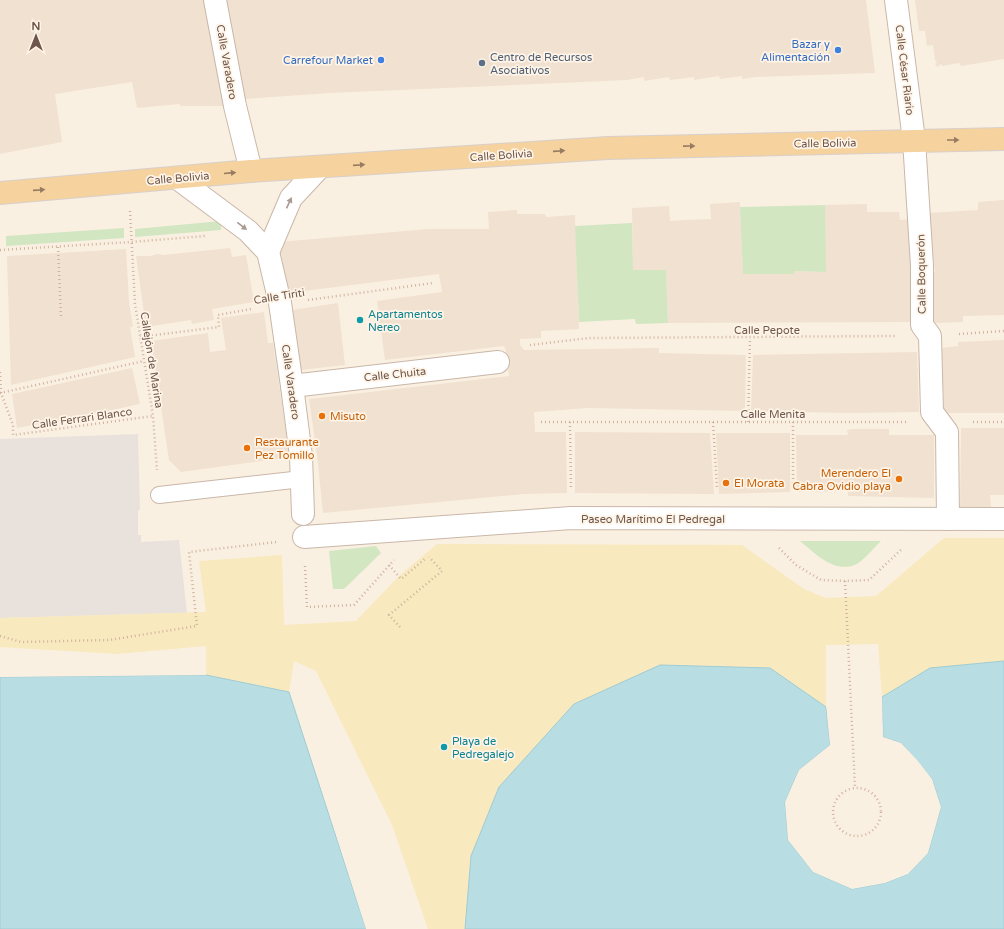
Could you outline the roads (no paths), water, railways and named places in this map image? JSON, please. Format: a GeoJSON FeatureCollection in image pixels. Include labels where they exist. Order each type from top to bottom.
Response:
{"type":"FeatureCollection","features":[{"type":"Feature","properties":{"kind":"main road","name":"Calle Bolivia"},"geometry":{"type":"LineString","coordinates":[[0,193],[251,171],[319,168],[608,148],[914,140],[1004,140]]}},
{"type":"Feature","properties":{"kind":"street","name":"Calle Varadero"},"geometry":{"type":"LineString","coordinates":[[215,0],[235,106],[251,171]]}},
{"type":"Feature","properties":{"kind":"street","name":"Calle César Riario"},"geometry":{"type":"LineString","coordinates":[[896,0],[914,140]]}},
{"type":"Feature","properties":{"kind":"street","name":"Calle Boquerón"},"geometry":{"type":"LineString","coordinates":[[914,140],[922,266],[922,325],[930,336],[932,412],[947,432],[940,519]]}},
{"type":"Feature","properties":{"kind":"street"},"geometry":{"type":"LineString","coordinates":[[177,178],[248,231],[268,252],[291,198],[319,168]]}},
{"type":"Feature","properties":{"kind":"street","name":"Calle Varadero"},"geometry":{"type":"LineString","coordinates":[[268,252],[280,303],[292,386],[302,478],[303,514]]}},
{"type":"Feature","properties":{"kind":"street","name":"Calle Chuita"},"geometry":{"type":"LineString","coordinates":[[292,386],[498,362]]}},
{"type":"Feature","properties":{"kind":"street","name":"Paseo Marítimo El Pedregal"},"geometry":{"type":"LineString","coordinates":[[304,537],[413,528],[572,518],[1004,519]]}},
{"type":"Feature","properties":{"kind":"lane"},"geometry":{"type":"LineString","coordinates":[[158,495],[302,478]]}},
{"type":"Feature","properties":{"kind":"water"},"geometry":{"type":"Polygon","coordinates":[[[1004,661],[1004,929],[465,929],[471,856],[499,787],[574,704],[660,665],[770,668],[826,707],[830,745],[799,770],[785,802],[788,840],[813,872],[852,889],[885,883],[908,874],[928,853],[941,807],[932,779],[901,743],[883,737],[882,697],[930,668],[1004,661]]]}},
{"type":"Feature","properties":{"kind":"water"},"geometry":{"type":"Polygon","coordinates":[[[206,675],[289,692],[366,929],[0,929],[0,677],[206,675]]]}},
{"type":"Feature","properties":{"kind":"place","name":"Bazar y Alimentación"},"geometry":{"type":"Point","coordinates":[838,50]}},
{"type":"Feature","properties":{"kind":"place","name":"Carrefour Market"},"geometry":{"type":"Point","coordinates":[381,60]}},
{"type":"Feature","properties":{"kind":"place","name":"Centro de Recursos Asociativos"},"geometry":{"type":"Point","coordinates":[482,63]}},
{"type":"Feature","properties":{"kind":"place","name":"Apartamentos Nereo"},"geometry":{"type":"Point","coordinates":[360,320]}},
{"type":"Feature","properties":{"kind":"place","name":"Misuto"},"geometry":{"type":"Point","coordinates":[322,416]}},
{"type":"Feature","properties":{"kind":"place","name":"Restaurante Pez Tomillo"},"geometry":{"type":"Point","coordinates":[247,448]}},
{"type":"Feature","properties":{"kind":"place","name":"Merendero El Cabra Ovidio playa"},"geometry":{"type":"Point","coordinates":[899,479]}},
{"type":"Feature","properties":{"kind":"place","name":"El Morata"},"geometry":{"type":"Point","coordinates":[726,483]}},
{"type":"Feature","properties":{"kind":"place","name":"Playa de Pedregalejo"},"geometry":{"type":"Point","coordinates":[444,747]}}]}
